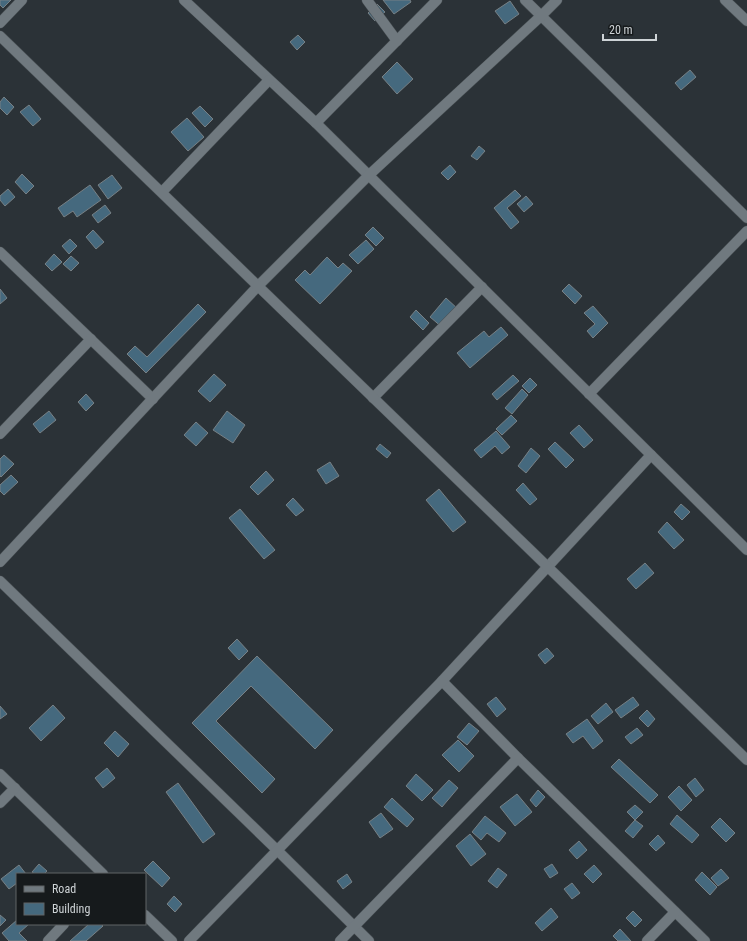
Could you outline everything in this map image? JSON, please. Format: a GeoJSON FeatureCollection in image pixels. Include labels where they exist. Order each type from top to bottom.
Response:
{"type":"FeatureCollection","features":[{"type":"Feature","properties":{"kind":"street"},"geometry":{"type":"LineString","coordinates":[[0,23],[22,0]]}},
{"type":"Feature","properties":{"kind":"street"},"geometry":{"type":"LineString","coordinates":[[184,0],[268,80],[316,123],[747,550]]}},
{"type":"Feature","properties":{"kind":"street"},"geometry":{"type":"LineString","coordinates":[[367,0],[397,41]]}},
{"type":"Feature","properties":{"kind":"street"},"geometry":{"type":"LineString","coordinates":[[316,123],[437,0]]}},
{"type":"Feature","properties":{"kind":"street"},"geometry":{"type":"LineString","coordinates":[[525,0],[747,218]]}},
{"type":"Feature","properties":{"kind":"street"},"geometry":{"type":"LineString","coordinates":[[0,562],[258,286],[369,175],[557,0]]}},
{"type":"Feature","properties":{"kind":"street"},"geometry":{"type":"LineString","coordinates":[[725,0],[747,21]]}},
{"type":"Feature","properties":{"kind":"street"},"geometry":{"type":"LineString","coordinates":[[0,36],[747,760]]}},
{"type":"Feature","properties":{"kind":"street"},"geometry":{"type":"LineString","coordinates":[[162,192],[268,80]]}},
{"type":"Feature","properties":{"kind":"street"},"geometry":{"type":"LineString","coordinates":[[589,394],[747,231]]}},
{"type":"Feature","properties":{"kind":"street"},"geometry":{"type":"LineString","coordinates":[[0,252],[153,399]]}},
{"type":"Feature","properties":{"kind":"street"},"geometry":{"type":"LineString","coordinates":[[373,398],[482,287]]}},
{"type":"Feature","properties":{"kind":"street"},"geometry":{"type":"LineString","coordinates":[[0,434],[91,339]]}},
{"type":"Feature","properties":{"kind":"street"},"geometry":{"type":"LineString","coordinates":[[190,941],[442,681],[651,455]]}},
{"type":"Feature","properties":{"kind":"street"},"geometry":{"type":"LineString","coordinates":[[0,581],[369,941]]}},
{"type":"Feature","properties":{"kind":"street"},"geometry":{"type":"LineString","coordinates":[[442,681],[518,758],[705,941]]}},
{"type":"Feature","properties":{"kind":"street"},"geometry":{"type":"LineString","coordinates":[[340,941],[518,758]]}},
{"type":"Feature","properties":{"kind":"street"},"geometry":{"type":"LineString","coordinates":[[0,774],[102,873]]}},
{"type":"Feature","properties":{"kind":"street"},"geometry":{"type":"LineString","coordinates":[[0,802],[15,788]]}},
{"type":"Feature","properties":{"kind":"street"},"geometry":{"type":"LineString","coordinates":[[647,941],[675,912]]}},
{"type":"Feature","properties":{"kind":"street"},"geometry":{"type":"LineString","coordinates":[[146,916],[172,941]]}},
{"type":"Feature","properties":{"kind":"street"},"geometry":{"type":"LineString","coordinates":[[48,941],[63,925]]}},
{"type":"Feature","properties":{"kind":"building"},"geometry":{"type":"Polygon","coordinates":[[[0,0],[11,0],[3,8],[0,5],[0,0]]]}},
{"type":"Feature","properties":{"kind":"building"},"geometry":{"type":"Polygon","coordinates":[[[383,0],[410,0],[411,2],[394,14],[383,0]]]}},
{"type":"Feature","properties":{"kind":"building"},"geometry":{"type":"Polygon","coordinates":[[[510,1],[519,14],[505,24],[495,11],[510,1]]]}},
{"type":"Feature","properties":{"kind":"building"},"geometry":{"type":"Polygon","coordinates":[[[377,4],[385,12],[375,21],[368,13],[377,4]]]}},
{"type":"Feature","properties":{"kind":"building"},"geometry":{"type":"Polygon","coordinates":[[[298,35],[305,42],[297,50],[290,42],[298,35]]]}},
{"type":"Feature","properties":{"kind":"building"},"geometry":{"type":"Polygon","coordinates":[[[397,62],[413,79],[397,94],[382,77],[397,62]]]}},
{"type":"Feature","properties":{"kind":"building"},"geometry":{"type":"Polygon","coordinates":[[[690,70],[696,77],[681,90],[675,83],[690,70]]]}},
{"type":"Feature","properties":{"kind":"building"},"geometry":{"type":"Polygon","coordinates":[[[4,97],[14,107],[7,115],[0,108],[0,102],[4,97]]]}},
{"type":"Feature","properties":{"kind":"building"},"geometry":{"type":"Polygon","coordinates":[[[29,105],[41,119],[33,126],[20,112],[29,105]]]}},
{"type":"Feature","properties":{"kind":"building"},"geometry":{"type":"Polygon","coordinates":[[[200,106],[213,119],[205,127],[192,113],[200,106]]]}},
{"type":"Feature","properties":{"kind":"building"},"geometry":{"type":"Polygon","coordinates":[[[187,118],[204,137],[188,151],[171,132],[187,118]]]}},
{"type":"Feature","properties":{"kind":"building"},"geometry":{"type":"Polygon","coordinates":[[[479,146],[485,151],[477,160],[471,156],[479,146]]]}},
{"type":"Feature","properties":{"kind":"building"},"geometry":{"type":"Polygon","coordinates":[[[450,165],[456,172],[448,180],[441,173],[450,165]]]}},
{"type":"Feature","properties":{"kind":"building"},"geometry":{"type":"Polygon","coordinates":[[[22,174],[34,186],[26,194],[15,182],[22,174]]]}},
{"type":"Feature","properties":{"kind":"building"},"geometry":{"type":"Polygon","coordinates":[[[112,175],[122,188],[108,199],[98,185],[112,175]]]}},
{"type":"Feature","properties":{"kind":"building"},"geometry":{"type":"Polygon","coordinates":[[[90,185],[101,200],[77,217],[73,211],[64,217],[58,208],[90,185]]]}},
{"type":"Feature","properties":{"kind":"building"},"geometry":{"type":"Polygon","coordinates":[[[8,189],[15,197],[5,206],[0,200],[0,196],[8,189]]]}},
{"type":"Feature","properties":{"kind":"building"},"geometry":{"type":"Polygon","coordinates":[[[515,190],[521,196],[507,208],[519,222],[511,229],[494,208],[515,190]]]}},
{"type":"Feature","properties":{"kind":"building"},"geometry":{"type":"Polygon","coordinates":[[[526,196],[533,204],[524,212],[517,204],[526,196]]]}},
{"type":"Feature","properties":{"kind":"building"},"geometry":{"type":"Polygon","coordinates":[[[105,205],[111,213],[98,223],[92,215],[105,205]]]}},
{"type":"Feature","properties":{"kind":"building"},"geometry":{"type":"Polygon","coordinates":[[[373,227],[384,238],[376,246],[365,235],[373,227]]]}},
{"type":"Feature","properties":{"kind":"building"},"geometry":{"type":"Polygon","coordinates":[[[93,230],[104,242],[96,249],[86,237],[93,230]]]}},
{"type":"Feature","properties":{"kind":"building"},"geometry":{"type":"Polygon","coordinates":[[[70,239],[77,246],[69,254],[62,246],[70,239]]]}},
{"type":"Feature","properties":{"kind":"building"},"geometry":{"type":"Polygon","coordinates":[[[366,240],[374,249],[358,264],[349,255],[366,240]]]}},
{"type":"Feature","properties":{"kind":"building"},"geometry":{"type":"Polygon","coordinates":[[[54,254],[62,262],[52,271],[45,264],[54,254]]]}},
{"type":"Feature","properties":{"kind":"building"},"geometry":{"type":"Polygon","coordinates":[[[71,256],[79,263],[71,271],[63,264],[71,256]]]}},
{"type":"Feature","properties":{"kind":"building"},"geometry":{"type":"Polygon","coordinates":[[[327,257],[338,268],[343,263],[352,271],[320,304],[295,280],[305,270],[310,275],[327,257]]]}},
{"type":"Feature","properties":{"kind":"building"},"geometry":{"type":"Polygon","coordinates":[[[569,284],[582,296],[575,304],[562,291],[569,284]]]}},
{"type":"Feature","properties":{"kind":"building"},"geometry":{"type":"Polygon","coordinates":[[[0,289],[7,298],[0,304],[0,289]]]}},
{"type":"Feature","properties":{"kind":"building"},"geometry":{"type":"Polygon","coordinates":[[[446,298],[459,310],[443,328],[430,317],[446,298]]]}},
{"type":"Feature","properties":{"kind":"building"},"geometry":{"type":"Polygon","coordinates":[[[198,304],[206,312],[146,373],[127,354],[135,346],[147,357],[198,304]]]}},
{"type":"Feature","properties":{"kind":"building"},"geometry":{"type":"Polygon","coordinates":[[[593,306],[608,323],[593,338],[587,331],[595,324],[584,313],[593,306]]]}},
{"type":"Feature","properties":{"kind":"building"},"geometry":{"type":"Polygon","coordinates":[[[416,310],[429,323],[423,330],[410,317],[416,310]]]}},
{"type":"Feature","properties":{"kind":"building"},"geometry":{"type":"Polygon","coordinates":[[[501,327],[508,335],[470,368],[457,353],[484,331],[489,337],[501,327]]]}},
{"type":"Feature","properties":{"kind":"building"},"geometry":{"type":"Polygon","coordinates":[[[214,374],[226,385],[210,402],[198,391],[214,374]]]}},
{"type":"Feature","properties":{"kind":"building"},"geometry":{"type":"Polygon","coordinates":[[[513,375],[519,381],[497,400],[492,394],[513,375]]]}},
{"type":"Feature","properties":{"kind":"building"},"geometry":{"type":"Polygon","coordinates":[[[530,378],[537,385],[529,393],[522,386],[530,378]]]}},
{"type":"Feature","properties":{"kind":"building"},"geometry":{"type":"Polygon","coordinates":[[[522,389],[528,395],[512,414],[505,408],[522,389]]]}},
{"type":"Feature","properties":{"kind":"building"},"geometry":{"type":"Polygon","coordinates":[[[86,394],[94,403],[86,411],[78,402],[86,394]]]}},
{"type":"Feature","properties":{"kind":"building"},"geometry":{"type":"Polygon","coordinates":[[[49,411],[56,420],[40,433],[33,424],[49,411]]]}},
{"type":"Feature","properties":{"kind":"building"},"geometry":{"type":"Polygon","coordinates":[[[227,411],[245,425],[233,443],[213,430],[227,411]]]}},
{"type":"Feature","properties":{"kind":"building"},"geometry":{"type":"Polygon","coordinates":[[[511,415],[517,421],[502,435],[496,429],[511,415]]]}},
{"type":"Feature","properties":{"kind":"building"},"geometry":{"type":"Polygon","coordinates":[[[196,422],[208,433],[196,446],[184,435],[196,422]]]}},
{"type":"Feature","properties":{"kind":"building"},"geometry":{"type":"Polygon","coordinates":[[[579,425],[593,440],[584,448],[570,433],[579,425]]]}},
{"type":"Feature","properties":{"kind":"building"},"geometry":{"type":"Polygon","coordinates":[[[496,431],[510,447],[502,454],[495,446],[481,458],[474,450],[496,431]]]}},
{"type":"Feature","properties":{"kind":"building"},"geometry":{"type":"Polygon","coordinates":[[[555,442],[574,460],[566,468],[548,449],[555,442]]]}},
{"type":"Feature","properties":{"kind":"building"},"geometry":{"type":"Polygon","coordinates":[[[380,444],[391,453],[387,458],[376,449],[380,444]]]}},
{"type":"Feature","properties":{"kind":"building"},"geometry":{"type":"Polygon","coordinates":[[[531,448],[540,456],[526,473],[518,466],[531,448]]]}},
{"type":"Feature","properties":{"kind":"building"},"geometry":{"type":"Polygon","coordinates":[[[4,455],[14,464],[1,477],[0,459],[4,455]]]}},
{"type":"Feature","properties":{"kind":"building"},"geometry":{"type":"Polygon","coordinates":[[[330,462],[339,476],[326,484],[317,470],[330,462]]]}},
{"type":"Feature","properties":{"kind":"building"},"geometry":{"type":"Polygon","coordinates":[[[266,471],[274,480],[258,495],[250,487],[266,471]]]}},
{"type":"Feature","properties":{"kind":"building"},"geometry":{"type":"Polygon","coordinates":[[[11,475],[18,482],[4,495],[0,491],[0,485],[11,475]]]}},
{"type":"Feature","properties":{"kind":"building"},"geometry":{"type":"Polygon","coordinates":[[[523,483],[537,499],[530,505],[516,490],[523,483]]]}},
{"type":"Feature","properties":{"kind":"building"},"geometry":{"type":"Polygon","coordinates":[[[439,489],[466,522],[453,532],[426,500],[439,489]]]}},
{"type":"Feature","properties":{"kind":"building"},"geometry":{"type":"Polygon","coordinates":[[[293,498],[304,510],[296,516],[286,505],[293,498]]]}},
{"type":"Feature","properties":{"kind":"building"},"geometry":{"type":"Polygon","coordinates":[[[681,504],[690,512],[682,520],[674,512],[681,504]]]}},
{"type":"Feature","properties":{"kind":"building"},"geometry":{"type":"Polygon","coordinates":[[[240,509],[275,550],[264,559],[229,518],[240,509]]]}},
{"type":"Feature","properties":{"kind":"building"},"geometry":{"type":"Polygon","coordinates":[[[667,522],[684,540],[674,549],[658,532],[667,522]]]}},
{"type":"Feature","properties":{"kind":"building"},"geometry":{"type":"Polygon","coordinates":[[[645,563],[654,573],[636,589],[627,579],[645,563]]]}},
{"type":"Feature","properties":{"kind":"building"},"geometry":{"type":"Polygon","coordinates":[[[237,639],[248,651],[239,660],[228,648],[237,639]]]}},
{"type":"Feature","properties":{"kind":"building"},"geometry":{"type":"Polygon","coordinates":[[[547,648],[554,656],[545,664],[538,655],[547,648]]]}},
{"type":"Feature","properties":{"kind":"building"},"geometry":{"type":"Polygon","coordinates":[[[257,656],[333,730],[315,749],[251,686],[216,721],[275,779],[262,793],[192,723],[257,656]]]}},
{"type":"Feature","properties":{"kind":"building"},"geometry":{"type":"Polygon","coordinates":[[[496,697],[506,709],[497,717],[487,704],[496,697]]]}},
{"type":"Feature","properties":{"kind":"building"},"geometry":{"type":"Polygon","coordinates":[[[633,697],[639,705],[621,718],[615,710],[633,697]]]}},
{"type":"Feature","properties":{"kind":"building"},"geometry":{"type":"Polygon","coordinates":[[[606,703],[613,712],[598,724],[591,716],[606,703]]]}},
{"type":"Feature","properties":{"kind":"building"},"geometry":{"type":"Polygon","coordinates":[[[53,705],[65,718],[41,741],[29,728],[53,705]]]}},
{"type":"Feature","properties":{"kind":"building"},"geometry":{"type":"Polygon","coordinates":[[[0,706],[7,714],[0,719],[0,706]]]}},
{"type":"Feature","properties":{"kind":"building"},"geometry":{"type":"Polygon","coordinates":[[[647,710],[655,719],[648,727],[639,718],[647,710]]]}},
{"type":"Feature","properties":{"kind":"building"},"geometry":{"type":"Polygon","coordinates":[[[587,719],[603,741],[593,749],[583,736],[573,743],[566,734],[587,719]]]}},
{"type":"Feature","properties":{"kind":"building"},"geometry":{"type":"Polygon","coordinates":[[[469,723],[479,731],[467,745],[457,737],[469,723]]]}},
{"type":"Feature","properties":{"kind":"building"},"geometry":{"type":"Polygon","coordinates":[[[637,728],[643,735],[631,744],[625,737],[637,728]]]}},
{"type":"Feature","properties":{"kind":"building"},"geometry":{"type":"Polygon","coordinates":[[[115,731],[129,744],[118,757],[104,743],[115,731]]]}},
{"type":"Feature","properties":{"kind":"building"},"geometry":{"type":"Polygon","coordinates":[[[458,740],[474,756],[459,772],[442,755],[458,740]]]}},
{"type":"Feature","properties":{"kind":"building"},"geometry":{"type":"Polygon","coordinates":[[[619,759],[658,795],[650,803],[611,767],[619,759]]]}},
{"type":"Feature","properties":{"kind":"building"},"geometry":{"type":"Polygon","coordinates":[[[107,768],[115,778],[103,788],[95,778],[107,768]]]}},
{"type":"Feature","properties":{"kind":"building"},"geometry":{"type":"Polygon","coordinates":[[[416,774],[433,790],[422,801],[406,786],[416,774]]]}},
{"type":"Feature","properties":{"kind":"building"},"geometry":{"type":"Polygon","coordinates":[[[695,778],[704,790],[696,797],[687,785],[695,778]]]}},
{"type":"Feature","properties":{"kind":"building"},"geometry":{"type":"Polygon","coordinates":[[[449,780],[458,788],[442,807],[432,798],[449,780]]]}},
{"type":"Feature","properties":{"kind":"building"},"geometry":{"type":"Polygon","coordinates":[[[178,783],[215,834],[203,843],[166,792],[178,783]]]}},
{"type":"Feature","properties":{"kind":"building"},"geometry":{"type":"Polygon","coordinates":[[[679,786],[692,800],[681,811],[668,797],[679,786]]]}},
{"type":"Feature","properties":{"kind":"building"},"geometry":{"type":"Polygon","coordinates":[[[538,790],[545,797],[536,807],[530,800],[538,790]]]}},
{"type":"Feature","properties":{"kind":"building"},"geometry":{"type":"Polygon","coordinates":[[[517,794],[532,812],[515,826],[500,807],[517,794]]]}},
{"type":"Feature","properties":{"kind":"building"},"geometry":{"type":"Polygon","coordinates":[[[392,798],[414,819],[407,827],[384,807],[392,798]]]}},
{"type":"Feature","properties":{"kind":"building"},"geometry":{"type":"Polygon","coordinates":[[[635,805],[643,812],[635,820],[627,812],[635,805]]]}},
{"type":"Feature","properties":{"kind":"building"},"geometry":{"type":"Polygon","coordinates":[[[381,813],[393,829],[380,838],[369,822],[381,813]]]}},
{"type":"Feature","properties":{"kind":"building"},"geometry":{"type":"Polygon","coordinates":[[[677,815],[699,835],[692,843],[670,824],[677,815]]]}},
{"type":"Feature","properties":{"kind":"building"},"geometry":{"type":"Polygon","coordinates":[[[485,816],[506,833],[499,842],[487,833],[481,840],[472,832],[485,816]]]}},
{"type":"Feature","properties":{"kind":"building"},"geometry":{"type":"Polygon","coordinates":[[[720,818],[735,833],[726,842],[711,827],[720,818]]]}},
{"type":"Feature","properties":{"kind":"building"},"geometry":{"type":"Polygon","coordinates":[[[635,820],[643,826],[633,838],[625,831],[635,820]]]}},
{"type":"Feature","properties":{"kind":"building"},"geometry":{"type":"Polygon","coordinates":[[[470,834],[486,854],[471,866],[456,846],[470,834]]]}},
{"type":"Feature","properties":{"kind":"building"},"geometry":{"type":"Polygon","coordinates":[[[658,835],[665,843],[656,851],[649,844],[658,835]]]}},
{"type":"Feature","properties":{"kind":"building"},"geometry":{"type":"Polygon","coordinates":[[[579,841],[587,850],[577,859],[569,850],[579,841]]]}},
{"type":"Feature","properties":{"kind":"building"},"geometry":{"type":"Polygon","coordinates":[[[153,861],[170,878],[162,887],[144,870],[153,861]]]}},
{"type":"Feature","properties":{"kind":"building"},"geometry":{"type":"Polygon","coordinates":[[[39,864],[47,871],[45,873],[32,872],[39,864]]]}},
{"type":"Feature","properties":{"kind":"building"},"geometry":{"type":"Polygon","coordinates":[[[552,864],[558,873],[550,878],[544,869],[552,864]]]}},
{"type":"Feature","properties":{"kind":"building"},"geometry":{"type":"Polygon","coordinates":[[[19,865],[25,873],[16,873],[16,884],[9,889],[1,879],[19,865]]]}},
{"type":"Feature","properties":{"kind":"building"},"geometry":{"type":"Polygon","coordinates":[[[594,865],[602,874],[593,883],[584,874],[594,865]]]}},
{"type":"Feature","properties":{"kind":"building"},"geometry":{"type":"Polygon","coordinates":[[[498,868],[507,875],[497,888],[488,881],[498,868]]]}},
{"type":"Feature","properties":{"kind":"building"},"geometry":{"type":"Polygon","coordinates":[[[721,869],[729,878],[718,886],[711,878],[721,869]]]}},
{"type":"Feature","properties":{"kind":"building"},"geometry":{"type":"Polygon","coordinates":[[[702,872],[717,887],[710,895],[695,880],[702,872]]]}},
{"type":"Feature","properties":{"kind":"building"},"geometry":{"type":"Polygon","coordinates":[[[347,874],[352,882],[343,889],[337,881],[347,874]]]}},
{"type":"Feature","properties":{"kind":"building"},"geometry":{"type":"Polygon","coordinates":[[[572,883],[580,893],[572,899],[564,889],[572,883]]]}},
{"type":"Feature","properties":{"kind":"building"},"geometry":{"type":"Polygon","coordinates":[[[174,896],[182,904],[175,912],[167,904],[174,896]]]}},
{"type":"Feature","properties":{"kind":"building"},"geometry":{"type":"Polygon","coordinates":[[[551,908],[558,917],[542,931],[535,923],[551,908]]]}},
{"type":"Feature","properties":{"kind":"building"},"geometry":{"type":"Polygon","coordinates":[[[633,911],[642,920],[635,927],[626,918],[633,911]]]}},
{"type":"Feature","properties":{"kind":"building"},"geometry":{"type":"Polygon","coordinates":[[[0,915],[6,920],[0,926],[0,915]]]}},
{"type":"Feature","properties":{"kind":"building"},"geometry":{"type":"Polygon","coordinates":[[[16,921],[16,925],[28,925],[19,933],[27,941],[9,941],[2,933],[16,921]]]}},
{"type":"Feature","properties":{"kind":"building"},"geometry":{"type":"Polygon","coordinates":[[[88,925],[103,926],[86,941],[70,941],[88,925]]]}},
{"type":"Feature","properties":{"kind":"building"},"geometry":{"type":"Polygon","coordinates":[[[620,929],[631,941],[618,941],[613,936],[620,929]]]}}]}
